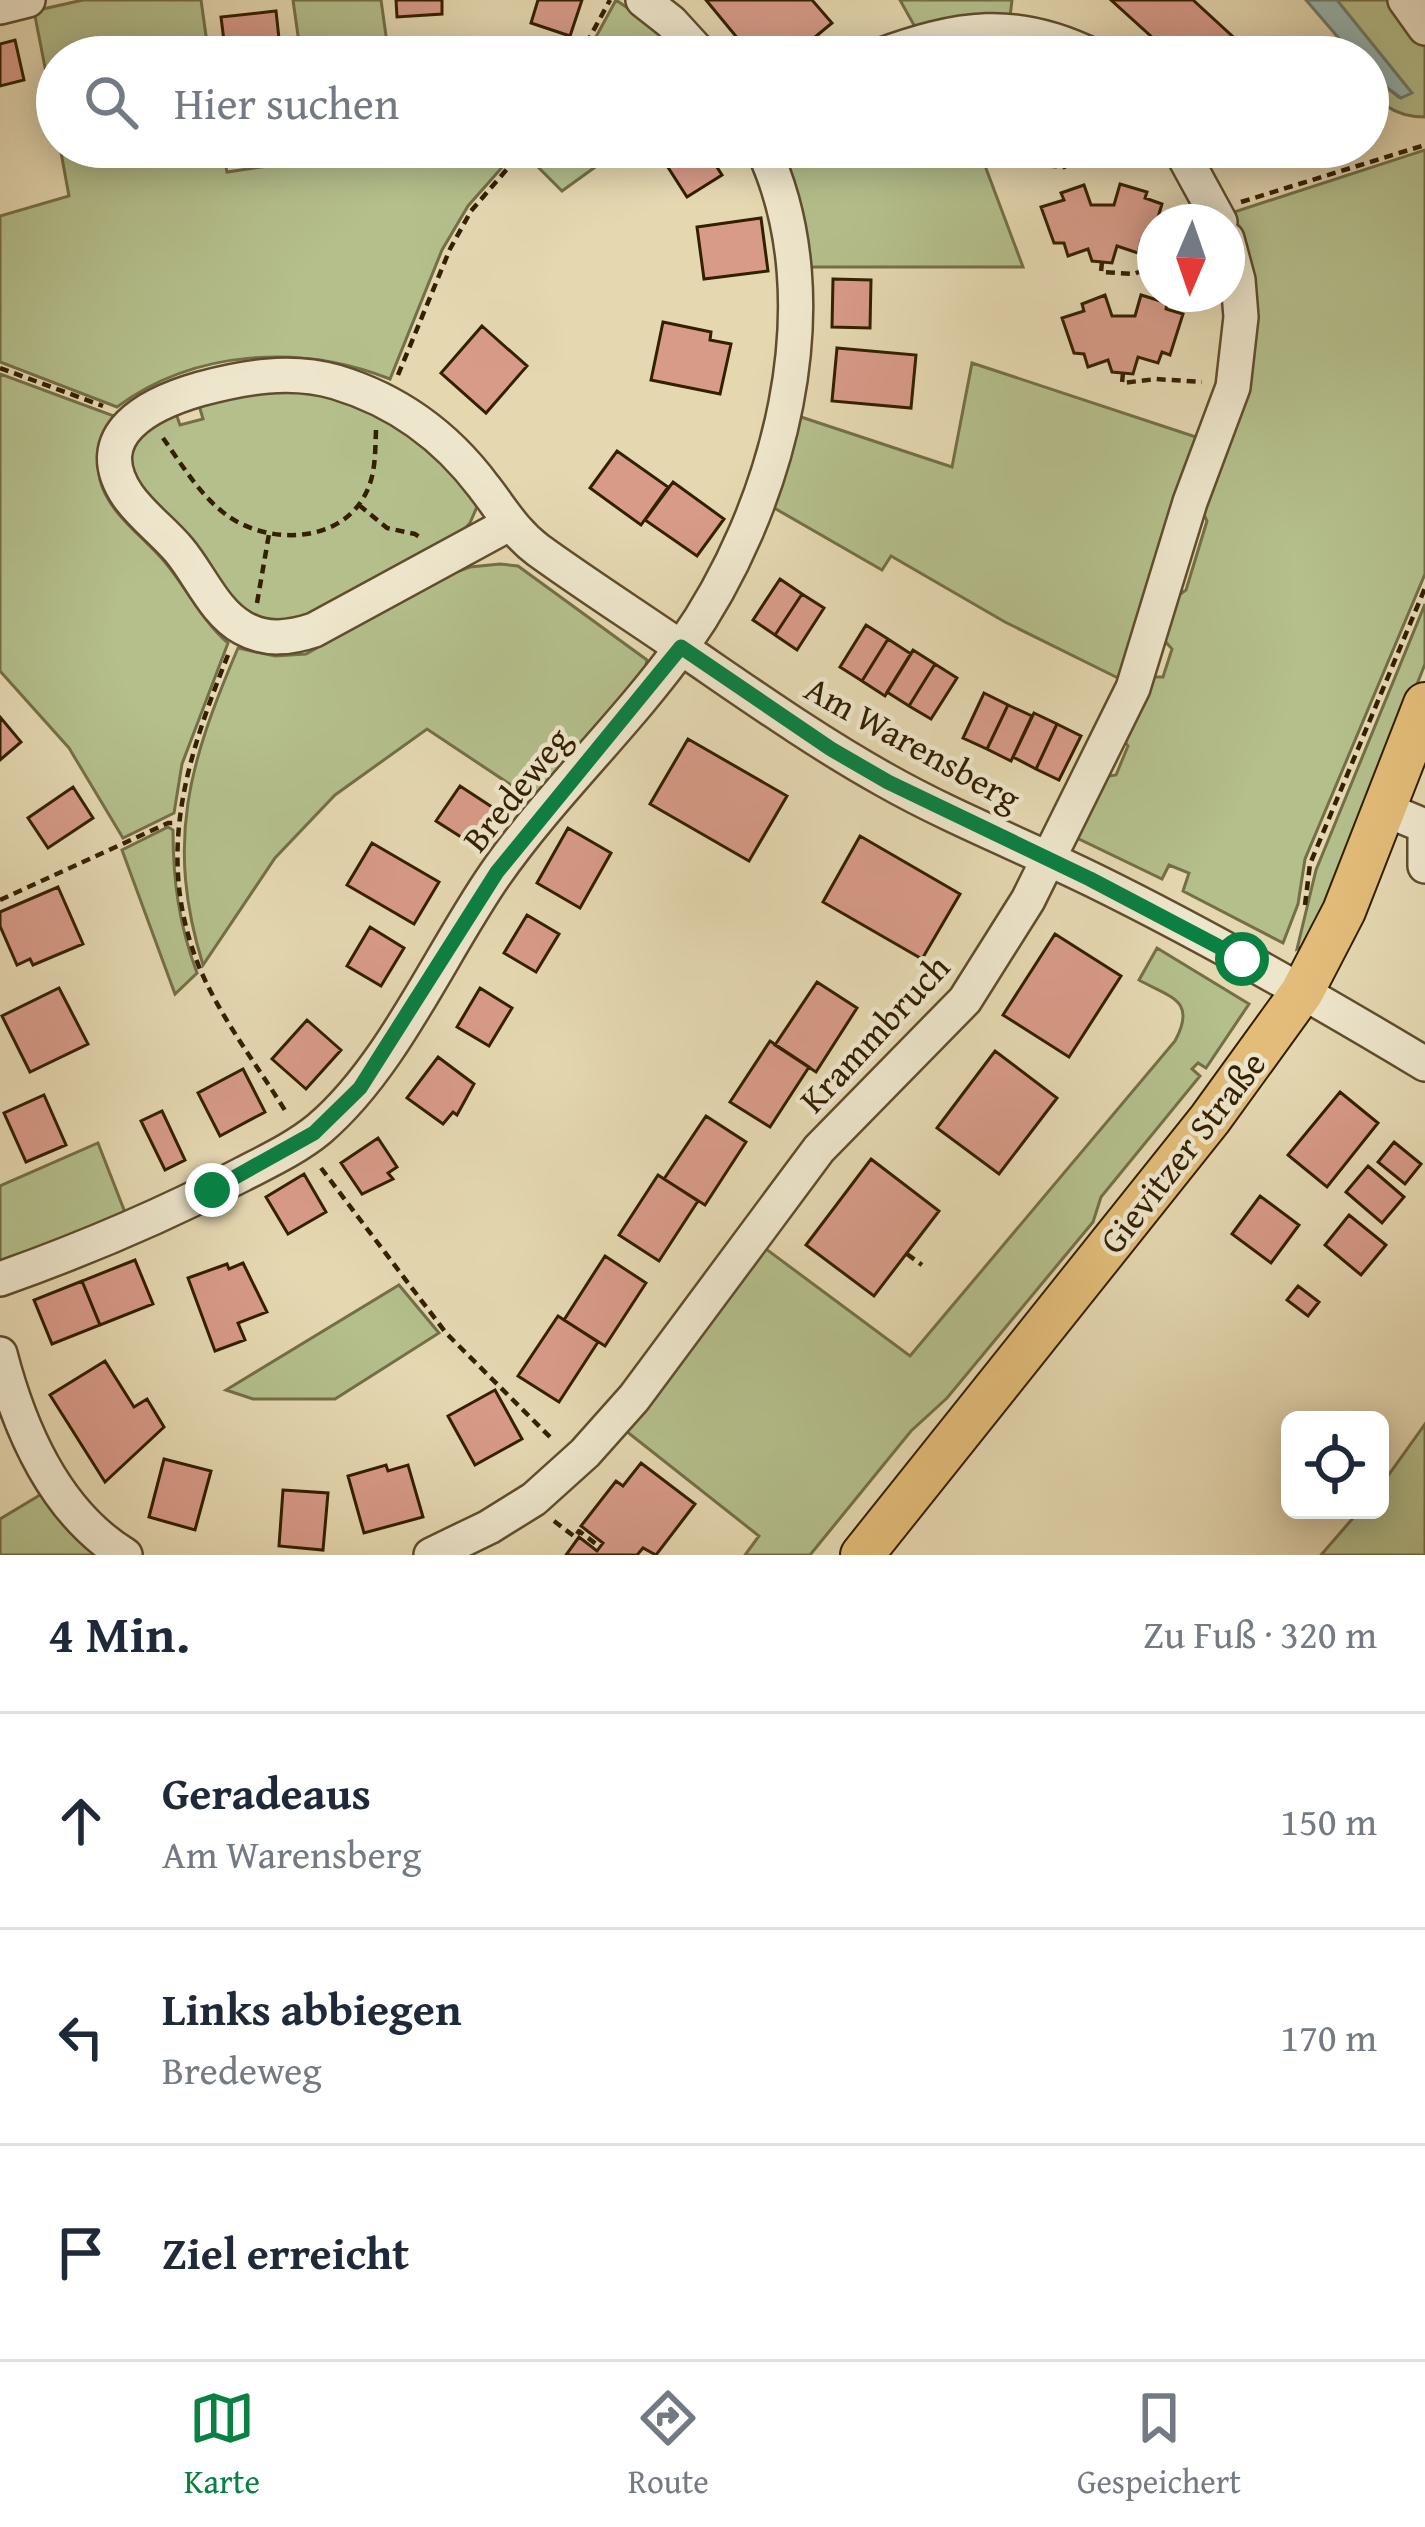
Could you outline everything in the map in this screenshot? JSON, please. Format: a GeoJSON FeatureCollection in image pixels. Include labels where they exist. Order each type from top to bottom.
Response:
{"type":"FeatureCollection","features":[{"type":"Feature","properties":{"kind":"main road","name":"Gievitzer Straße"},"geometry":{"type":"LineString","coordinates":[[862,1555],[1210,1119],[1302,992],[1344,911],[1425,704]]}},
{"type":"Feature","properties":{"kind":"street"},"geometry":{"type":"LineString","coordinates":[[0,8],[28,0]]}},
{"type":"Feature","properties":{"kind":"street"},"geometry":{"type":"LineString","coordinates":[[643,0],[684,36]]}},
{"type":"Feature","properties":{"kind":"street"},"geometry":{"type":"LineString","coordinates":[[1406,0],[1425,28]]}},
{"type":"Feature","properties":{"kind":"street"},"geometry":{"type":"LineString","coordinates":[[945,36],[983,28],[1041,36]]}},
{"type":"Feature","properties":{"kind":"street","name":"Bredeweg"},"geometry":{"type":"LineString","coordinates":[[0,1279],[176,1207],[304,1140],[340,1111],[360,1088],[497,872],[681,647],[735,557],[778,444],[794,313],[793,246],[770,168]]}},
{"type":"Feature","properties":{"kind":"street","name":"Krammbruch"},"geometry":{"type":"LineString","coordinates":[[1190,168],[1210,204]]}},
{"type":"Feature","properties":{"kind":"street","name":"Krammbruch"},"geometry":{"type":"LineString","coordinates":[[431,1555],[489,1528],[534,1499],[575,1462],[634,1398],[820,1149],[965,1000],[1050,859],[1133,688],[1190,502],[1233,387],[1241,312]]}},
{"type":"Feature","properties":{"kind":"street","name":"Am Warensberg"},"geometry":{"type":"LineString","coordinates":[[136,416],[170,398],[243,377],[324,379],[386,399],[411,414],[462,461],[509,524],[538,550],[831,749],[1302,992],[1425,1064]]}},
{"type":"Feature","properties":{"kind":"street"},"geometry":{"type":"LineString","coordinates":[[136,416],[122,433],[118,448],[120,481],[180,551],[219,607],[243,628],[280,638],[314,630],[509,524]]}},
{"type":"Feature","properties":{"kind":"street"},"geometry":{"type":"LineString","coordinates":[[1384,808],[1425,826]]}},
{"type":"Feature","properties":{"kind":"street"},"geometry":{"type":"LineString","coordinates":[[1425,839],[1425,866]]}},
{"type":"Feature","properties":{"kind":"street"},"geometry":{"type":"LineString","coordinates":[[0,1354],[24,1426],[52,1482],[72,1511],[125,1555]]}},
{"type":"Feature","properties":{"kind":"path"},"geometry":{"type":"LineString","coordinates":[[590,36],[610,0]]}},
{"type":"Feature","properties":{"kind":"path"},"geometry":{"type":"LineString","coordinates":[[1389,159],[1425,145]]}},
{"type":"Feature","properties":{"kind":"path"},"geometry":{"type":"LineString","coordinates":[[0,368],[152,423],[211,501],[228,516],[269,534],[319,532],[359,505],[374,470],[377,422],[450,249],[471,212],[508,168]]}},
{"type":"Feature","properties":{"kind":"path"},"geometry":{"type":"LineString","coordinates":[[1245,215],[1366,168]]}},
{"type":"Feature","properties":{"kind":"path"},"geometry":{"type":"LineString","coordinates":[[1102,262],[1101,272],[1137,273]]}},
{"type":"Feature","properties":{"kind":"path"},"geometry":{"type":"LineString","coordinates":[[1123,373],[1122,383],[1156,379],[1233,387]]}},
{"type":"Feature","properties":{"kind":"path"},"geometry":{"type":"LineString","coordinates":[[359,505],[387,528],[415,534],[427,543],[437,561]]}},
{"type":"Feature","properties":{"kind":"path"},"geometry":{"type":"LineString","coordinates":[[269,534],[260,597],[206,711],[188,765],[177,823],[178,882],[187,932],[228,1023],[352,1214],[446,1333],[575,1462]]}},
{"type":"Feature","properties":{"kind":"path"},"geometry":{"type":"LineString","coordinates":[[1299,920],[1310,864],[1425,588]]}},
{"type":"Feature","properties":{"kind":"path"},"geometry":{"type":"LineString","coordinates":[[0,901],[177,823]]}},
{"type":"Feature","properties":{"kind":"path"},"geometry":{"type":"LineString","coordinates":[[907,1253],[922,1265]]}},
{"type":"Feature","properties":{"kind":"path"},"geometry":{"type":"LineString","coordinates":[[534,1499],[575,1537],[579,1531],[600,1547]]}},
{"type":"Feature","properties":{"kind":"green space"},"geometry":{"type":"Polygon","coordinates":[[[83,0],[201,0],[206,36],[39,36],[34,11],[83,0]]]}},
{"type":"Feature","properties":{"kind":"green space"},"geometry":{"type":"Polygon","coordinates":[[[293,0],[381,0],[386,36],[298,36],[293,0]]]}},
{"type":"Feature","properties":{"kind":"green space"},"geometry":{"type":"Polygon","coordinates":[[[616,0],[666,36],[596,36],[616,0]]]}},
{"type":"Feature","properties":{"kind":"green space"},"geometry":{"type":"Polygon","coordinates":[[[900,0],[1012,0],[1010,17],[915,27],[900,0]]]}},
{"type":"Feature","properties":{"kind":"green space"},"geometry":{"type":"Polygon","coordinates":[[[1337,0],[1394,0],[1425,44],[1425,117],[1389,108],[1389,89],[1400,98],[1389,81],[1389,36],[1360,36],[1337,0]]]}},
{"type":"Feature","properties":{"kind":"green space"},"geometry":{"type":"Polygon","coordinates":[[[1425,150],[1425,574],[1305,859],[1298,904],[1283,943],[1183,891],[1189,873],[1169,865],[1162,879],[1077,838],[1103,777],[1116,775],[1128,746],[1122,738],[1150,677],[1163,677],[1172,649],[1164,640],[1176,597],[1186,590],[1207,521],[1201,508],[1230,438],[1231,312],[1245,312],[1245,208],[1370,168],[1389,168],[1389,162],[1425,150]]]}},
{"type":"Feature","properties":{"kind":"green space"},"geometry":{"type":"Polygon","coordinates":[[[64,168],[226,168],[227,172],[254,168],[501,168],[468,206],[442,250],[390,379],[321,360],[250,358],[180,373],[117,407],[0,362],[0,216],[69,196],[64,168]]]}},
{"type":"Feature","properties":{"kind":"green space"},"geometry":{"type":"Polygon","coordinates":[[[539,168],[594,168],[562,191],[539,168]]]}},
{"type":"Feature","properties":{"kind":"green space"},"geometry":{"type":"Polygon","coordinates":[[[782,168],[986,168],[1023,267],[808,267],[782,168]]]}},
{"type":"Feature","properties":{"kind":"green space"},"geometry":{"type":"Polygon","coordinates":[[[972,363],[1202,439],[1122,680],[1005,622],[891,556],[882,570],[769,505],[795,415],[952,467],[972,363]]]}},
{"type":"Feature","properties":{"kind":"green space"},"geometry":{"type":"Polygon","coordinates":[[[0,374],[114,416],[100,455],[104,492],[228,643],[182,764],[174,813],[123,838],[69,748],[0,671],[0,374]]]}},
{"type":"Feature","properties":{"kind":"green space"},"geometry":{"type":"Polygon","coordinates":[[[288,383],[408,423],[479,502],[457,537],[310,622],[253,625],[134,493],[129,434],[173,405],[180,425],[203,419],[197,398],[288,383]]]}},
{"type":"Feature","properties":{"kind":"green space"},"geometry":{"type":"Polygon","coordinates":[[[500,564],[518,566],[647,660],[645,672],[538,803],[427,729],[335,795],[275,858],[203,965],[186,880],[188,804],[195,766],[238,648],[275,656],[306,654],[445,576],[500,564]]]}},
{"type":"Feature","properties":{"kind":"green space"},"geometry":{"type":"Polygon","coordinates":[[[1425,604],[1425,664],[1329,905],[1305,945],[1297,949],[1316,870],[1425,604]]]}},
{"type":"Feature","properties":{"kind":"green space"},"geometry":{"type":"Polygon","coordinates":[[[168,827],[173,830],[181,920],[197,973],[175,994],[122,850],[168,827]]]}},
{"type":"Feature","properties":{"kind":"green space"},"geometry":{"type":"Polygon","coordinates":[[[1157,948],[1249,1004],[1206,1068],[1198,1063],[1192,1069],[1200,1076],[1101,1197],[1093,1222],[810,1555],[745,1555],[759,1536],[626,1431],[762,1246],[910,1356],[1175,1041],[1182,1008],[1139,980],[1157,948]]]}},
{"type":"Feature","properties":{"kind":"green space"},"geometry":{"type":"Polygon","coordinates":[[[98,1143],[126,1215],[0,1262],[0,1186],[98,1143]]]}},
{"type":"Feature","properties":{"kind":"green space"},"geometry":{"type":"Polygon","coordinates":[[[399,1285],[439,1333],[335,1399],[253,1399],[226,1390],[399,1285]]]}},
{"type":"Feature","properties":{"kind":"green space"},"geometry":{"type":"Polygon","coordinates":[[[1425,1424],[1425,1555],[1321,1555],[1352,1519],[1389,1519],[1389,1474],[1425,1424]]]}},
{"type":"Feature","properties":{"kind":"green space"},"geometry":{"type":"Polygon","coordinates":[[[45,1492],[95,1555],[0,1555],[0,1519],[45,1492]]]}},
{"type":"Feature","properties":{"kind":"water"},"geometry":{"type":"Polygon","coordinates":[[[1306,0],[1337,0],[1366,36],[1337,36],[1306,0]]]}},
{"type":"Feature","properties":{"kind":"water"},"geometry":{"type":"Polygon","coordinates":[[[1389,64],[1412,93],[1401,98],[1389,89],[1389,64]]]}},
{"type":"Feature","properties":{"kind":"building"},"geometry":{"type":"Polygon","coordinates":[[[396,0],[442,0],[442,14],[397,17],[396,0]]]}},
{"type":"Feature","properties":{"kind":"building"},"geometry":{"type":"Polygon","coordinates":[[[538,0],[582,0],[570,36],[531,23],[538,0]]]}},
{"type":"Feature","properties":{"kind":"building"},"geometry":{"type":"Polygon","coordinates":[[[706,0],[812,0],[832,23],[816,36],[736,36],[706,0]]]}},
{"type":"Feature","properties":{"kind":"building"},"geometry":{"type":"Polygon","coordinates":[[[1111,0],[1193,0],[1232,36],[1151,36],[1111,0]]]}},
{"type":"Feature","properties":{"kind":"building"},"geometry":{"type":"Polygon","coordinates":[[[276,11],[279,36],[223,36],[221,17],[276,11]]]}},
{"type":"Feature","properties":{"kind":"building"},"geometry":{"type":"Polygon","coordinates":[[[15,40],[24,80],[0,86],[0,44],[15,40]]]}},
{"type":"Feature","properties":{"kind":"building"},"geometry":{"type":"Polygon","coordinates":[[[668,168],[718,168],[722,175],[687,197],[668,168]]]}},
{"type":"Feature","properties":{"kind":"building"},"geometry":{"type":"Polygon","coordinates":[[[1120,184],[1147,192],[1145,198],[1162,204],[1137,204],[1137,253],[1117,246],[1112,263],[1092,261],[1088,249],[1068,256],[1064,243],[1054,243],[1041,207],[1064,200],[1061,193],[1084,185],[1091,205],[1114,205],[1120,184]]]}},
{"type":"Feature","properties":{"kind":"building"},"geometry":{"type":"Polygon","coordinates":[[[761,218],[768,271],[704,279],[697,227],[761,218]]]}},
{"type":"Feature","properties":{"kind":"building"},"geometry":{"type":"Polygon","coordinates":[[[833,279],[871,280],[870,328],[832,327],[833,279]]]}},
{"type":"Feature","properties":{"kind":"building"},"geometry":{"type":"Polygon","coordinates":[[[1105,295],[1112,316],[1135,316],[1137,309],[1183,314],[1170,355],[1162,352],[1158,363],[1138,357],[1133,374],[1112,372],[1108,360],[1088,367],[1084,354],[1074,353],[1062,318],[1084,311],[1082,304],[1105,295]]]}},
{"type":"Feature","properties":{"kind":"building"},"geometry":{"type":"Polygon","coordinates":[[[663,322],[711,332],[710,340],[731,344],[720,394],[651,380],[663,322]]]}},
{"type":"Feature","properties":{"kind":"building"},"geometry":{"type":"Polygon","coordinates":[[[482,326],[527,366],[486,413],[441,373],[482,326]]]}},
{"type":"Feature","properties":{"kind":"building"},"geometry":{"type":"Polygon","coordinates":[[[837,348],[916,355],[911,408],[832,401],[837,348]]]}},
{"type":"Feature","properties":{"kind":"building"},"geometry":{"type":"Polygon","coordinates":[[[617,451],[668,487],[641,525],[590,488],[617,451]]]}},
{"type":"Feature","properties":{"kind":"building"},"geometry":{"type":"Polygon","coordinates":[[[673,482],[724,519],[697,556],[645,520],[673,482]]]}},
{"type":"Feature","properties":{"kind":"building"},"geometry":{"type":"Polygon","coordinates":[[[780,579],[802,594],[775,635],[753,620],[780,579]]]}},
{"type":"Feature","properties":{"kind":"building"},"geometry":{"type":"Polygon","coordinates":[[[802,594],[824,608],[797,650],[775,635],[802,594]]]}},
{"type":"Feature","properties":{"kind":"building"},"geometry":{"type":"Polygon","coordinates":[[[866,625],[888,639],[862,681],[840,667],[866,625]]]}},
{"type":"Feature","properties":{"kind":"building"},"geometry":{"type":"Polygon","coordinates":[[[888,639],[911,654],[885,696],[862,681],[888,639]]]}},
{"type":"Feature","properties":{"kind":"building"},"geometry":{"type":"Polygon","coordinates":[[[913,650],[935,664],[909,706],[887,692],[913,650]]]}},
{"type":"Feature","properties":{"kind":"building"},"geometry":{"type":"Polygon","coordinates":[[[935,664],[957,678],[931,719],[909,706],[935,664]]]}},
{"type":"Feature","properties":{"kind":"building"},"geometry":{"type":"Polygon","coordinates":[[[984,693],[1008,705],[987,749],[963,738],[984,693]]]}},
{"type":"Feature","properties":{"kind":"building"},"geometry":{"type":"Polygon","coordinates":[[[1008,705],[1032,716],[1011,761],[987,749],[1008,705]]]}},
{"type":"Feature","properties":{"kind":"building"},"geometry":{"type":"Polygon","coordinates":[[[1034,713],[1057,724],[1036,769],[1013,757],[1034,713]]]}},
{"type":"Feature","properties":{"kind":"building"},"geometry":{"type":"Polygon","coordinates":[[[0,717],[21,742],[0,760],[0,717]]]}},
{"type":"Feature","properties":{"kind":"building"},"geometry":{"type":"Polygon","coordinates":[[[1057,724],[1081,736],[1059,780],[1036,769],[1057,724]]]}},
{"type":"Feature","properties":{"kind":"building"},"geometry":{"type":"Polygon","coordinates":[[[688,739],[787,796],[749,861],[650,804],[688,739]]]}},
{"type":"Feature","properties":{"kind":"building"},"geometry":{"type":"Polygon","coordinates":[[[460,786],[495,809],[472,844],[436,821],[460,786]]]}},
{"type":"Feature","properties":{"kind":"building"},"geometry":{"type":"Polygon","coordinates":[[[73,787],[93,818],[48,848],[28,818],[73,787]]]}},
{"type":"Feature","properties":{"kind":"building"},"geometry":{"type":"Polygon","coordinates":[[[568,828],[611,853],[580,908],[537,883],[568,828]]]}},
{"type":"Feature","properties":{"kind":"building"},"geometry":{"type":"Polygon","coordinates":[[[860,836],[960,894],[922,959],[823,902],[860,836]]]}},
{"type":"Feature","properties":{"kind":"building"},"geometry":{"type":"Polygon","coordinates":[[[372,843],[439,882],[414,924],[347,885],[372,843]]]}},
{"type":"Feature","properties":{"kind":"building"},"geometry":{"type":"Polygon","coordinates":[[[58,887],[83,944],[33,965],[30,959],[17,965],[0,926],[0,912],[58,887]]]}},
{"type":"Feature","properties":{"kind":"building"},"geometry":{"type":"Polygon","coordinates":[[[527,915],[559,934],[536,972],[504,953],[527,915]]]}},
{"type":"Feature","properties":{"kind":"building"},"geometry":{"type":"Polygon","coordinates":[[[370,927],[404,948],[381,986],[347,966],[370,927]]]}},
{"type":"Feature","properties":{"kind":"building"},"geometry":{"type":"Polygon","coordinates":[[[1055,934],[1121,976],[1069,1057],[1003,1015],[1055,934]]]}},
{"type":"Feature","properties":{"kind":"building"},"geometry":{"type":"Polygon","coordinates":[[[817,982],[857,1008],[816,1072],[775,1045],[817,982]]]}},
{"type":"Feature","properties":{"kind":"building"},"geometry":{"type":"Polygon","coordinates":[[[59,988],[88,1044],[30,1072],[2,1016],[59,988]]]}},
{"type":"Feature","properties":{"kind":"building"},"geometry":{"type":"Polygon","coordinates":[[[480,988],[512,1008],[489,1046],[457,1027],[480,988]]]}},
{"type":"Feature","properties":{"kind":"building"},"geometry":{"type":"Polygon","coordinates":[[[307,1020],[341,1050],[306,1089],[272,1059],[307,1020]]]}},
{"type":"Feature","properties":{"kind":"building"},"geometry":{"type":"Polygon","coordinates":[[[770,1041],[809,1067],[770,1127],[730,1102],[770,1041]]]}},
{"type":"Feature","properties":{"kind":"building"},"geometry":{"type":"Polygon","coordinates":[[[995,1051],[1057,1098],[999,1174],[937,1128],[995,1051]]]}},
{"type":"Feature","properties":{"kind":"building"},"geometry":{"type":"Polygon","coordinates":[[[438,1057],[474,1084],[457,1115],[453,1112],[443,1124],[407,1098],[438,1057]]]}},
{"type":"Feature","properties":{"kind":"building"},"geometry":{"type":"Polygon","coordinates":[[[243,1069],[265,1112],[220,1136],[198,1093],[243,1069]]]}},
{"type":"Feature","properties":{"kind":"building"},"geometry":{"type":"Polygon","coordinates":[[[1340,1092],[1378,1123],[1327,1187],[1288,1155],[1340,1092]]]}},
{"type":"Feature","properties":{"kind":"building"},"geometry":{"type":"Polygon","coordinates":[[[44,1095],[66,1145],[26,1162],[4,1113],[44,1095]]]}},
{"type":"Feature","properties":{"kind":"building"},"geometry":{"type":"Polygon","coordinates":[[[162,1111],[185,1160],[165,1170],[141,1121],[162,1111]]]}},
{"type":"Feature","properties":{"kind":"building"},"geometry":{"type":"Polygon","coordinates":[[[706,1116],[746,1142],[705,1205],[664,1179],[706,1116]]]}},
{"type":"Feature","properties":{"kind":"building"},"geometry":{"type":"Polygon","coordinates":[[[378,1138],[397,1167],[388,1173],[393,1179],[362,1194],[341,1163],[378,1138]]]}},
{"type":"Feature","properties":{"kind":"building"},"geometry":{"type":"Polygon","coordinates":[[[1394,1142],[1421,1164],[1405,1184],[1378,1162],[1394,1142]]]}},
{"type":"Feature","properties":{"kind":"building"},"geometry":{"type":"Polygon","coordinates":[[[871,1159],[939,1211],[874,1296],[806,1245],[871,1159]]]}},
{"type":"Feature","properties":{"kind":"building"},"geometry":{"type":"Polygon","coordinates":[[[1368,1166],[1404,1197],[1382,1223],[1346,1192],[1368,1166]]]}},
{"type":"Feature","properties":{"kind":"building"},"geometry":{"type":"Polygon","coordinates":[[[304,1174],[326,1212],[288,1234],[266,1197],[304,1174]]]}},
{"type":"Feature","properties":{"kind":"building"},"geometry":{"type":"Polygon","coordinates":[[[658,1175],[698,1201],[659,1261],[619,1235],[658,1175]]]}},
{"type":"Feature","properties":{"kind":"building"},"geometry":{"type":"Polygon","coordinates":[[[1260,1196],[1299,1225],[1271,1263],[1232,1234],[1260,1196]]]}},
{"type":"Feature","properties":{"kind":"building"},"geometry":{"type":"Polygon","coordinates":[[[1349,1215],[1386,1245],[1361,1275],[1325,1245],[1349,1215]]]}},
{"type":"Feature","properties":{"kind":"building"},"geometry":{"type":"Polygon","coordinates":[[[605,1256],[646,1283],[605,1346],[564,1320],[605,1256]]]}},
{"type":"Feature","properties":{"kind":"building"},"geometry":{"type":"Polygon","coordinates":[[[135,1260],[153,1304],[100,1325],[82,1281],[135,1260]]]}},
{"type":"Feature","properties":{"kind":"building"},"geometry":{"type":"Polygon","coordinates":[[[243,1263],[267,1312],[238,1323],[245,1340],[215,1351],[188,1278],[243,1263]]]}},
{"type":"Feature","properties":{"kind":"building"},"geometry":{"type":"Polygon","coordinates":[[[82,1281],[100,1325],[52,1344],[34,1300],[82,1281]]]}},
{"type":"Feature","properties":{"kind":"building"},"geometry":{"type":"Polygon","coordinates":[[[1298,1286],[1319,1302],[1308,1316],[1287,1300],[1298,1286]]]}},
{"type":"Feature","properties":{"kind":"building"},"geometry":{"type":"Polygon","coordinates":[[[558,1316],[598,1342],[559,1402],[518,1376],[558,1316]]]}},
{"type":"Feature","properties":{"kind":"building"},"geometry":{"type":"Polygon","coordinates":[[[105,1361],[134,1407],[147,1399],[164,1427],[105,1482],[50,1395],[105,1361]]]}},
{"type":"Feature","properties":{"kind":"building"},"geometry":{"type":"Polygon","coordinates":[[[495,1390],[522,1439],[475,1465],[448,1416],[495,1390]]]}},
{"type":"Feature","properties":{"kind":"building"},"geometry":{"type":"Polygon","coordinates":[[[164,1459],[211,1471],[195,1530],[149,1517],[164,1459]]]}},
{"type":"Feature","properties":{"kind":"building"},"geometry":{"type":"Polygon","coordinates":[[[641,1463],[695,1504],[656,1555],[643,1548],[637,1555],[566,1555],[579,1537],[597,1551],[603,1543],[581,1526],[616,1481],[623,1486],[641,1463]]]}},
{"type":"Feature","properties":{"kind":"building"},"geometry":{"type":"Polygon","coordinates":[[[386,1465],[388,1471],[408,1465],[423,1517],[364,1533],[348,1476],[386,1465]]]}},
{"type":"Feature","properties":{"kind":"building"},"geometry":{"type":"Polygon","coordinates":[[[283,1490],[328,1493],[323,1550],[279,1546],[283,1490]]]}},
{"type":"Feature","properties":{"kind":"route"},"geometry":{"type":"LineString","coordinates":[[212,1190],[314,1133],[360,1088],[497,872],[681,647],[888,782],[1242,959]]}}]}
